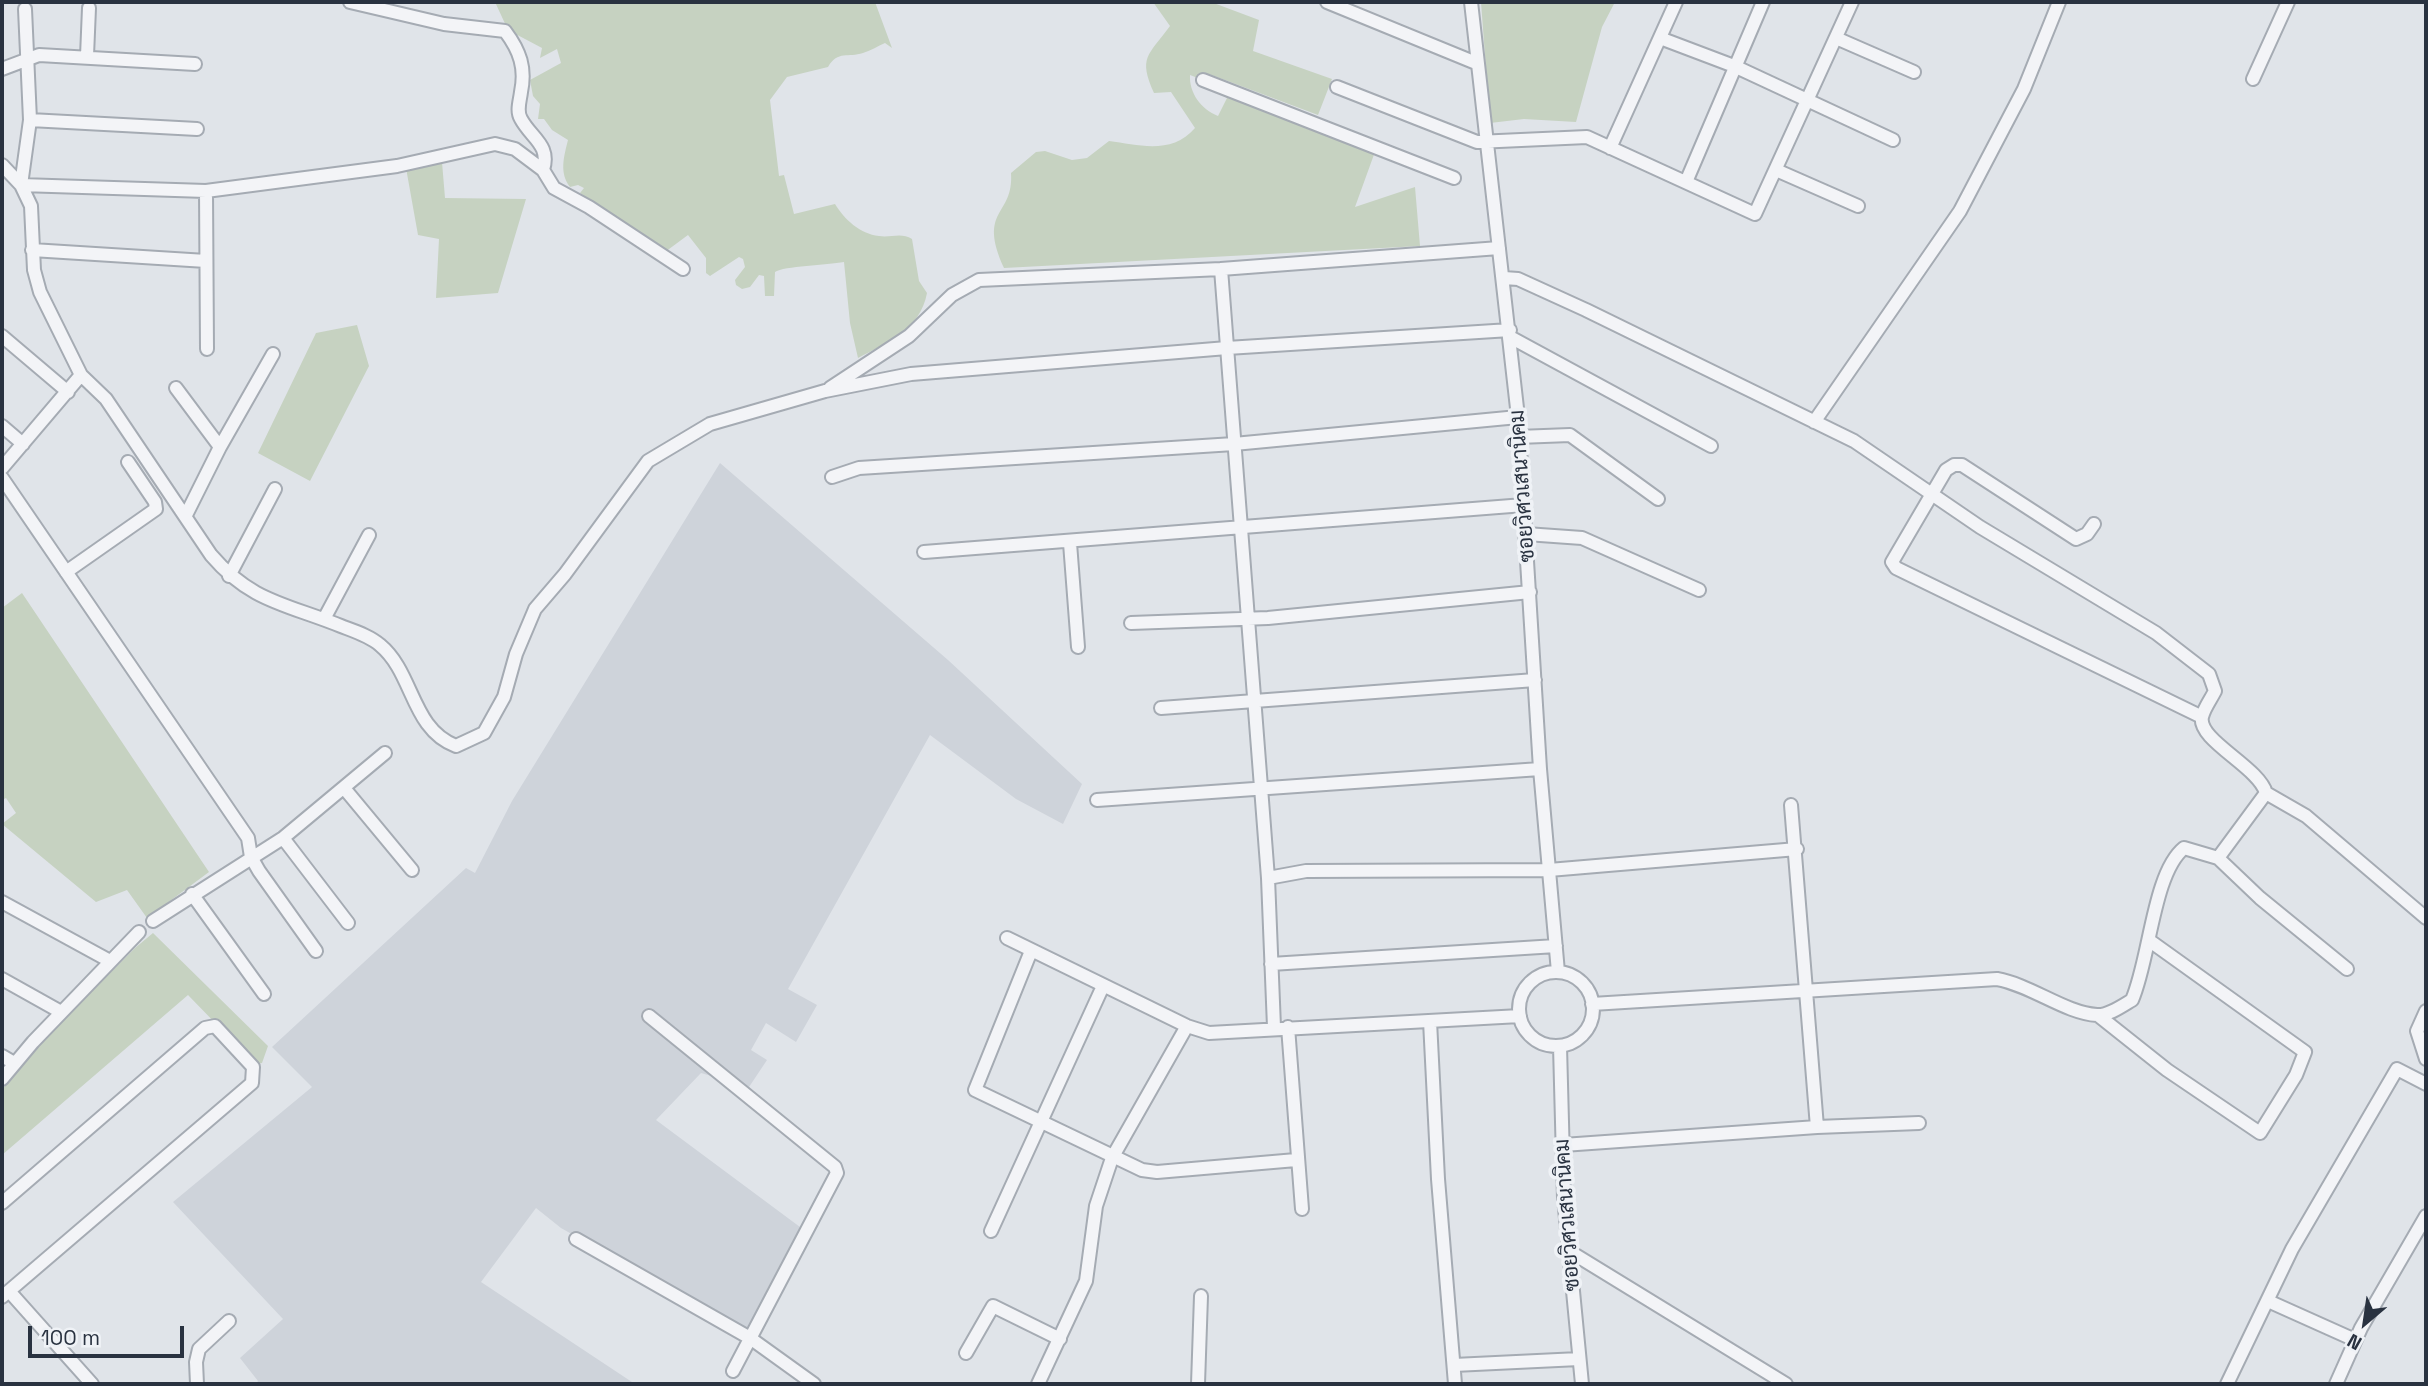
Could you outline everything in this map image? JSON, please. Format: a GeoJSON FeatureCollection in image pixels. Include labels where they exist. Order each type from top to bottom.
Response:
{"type":"FeatureCollection","features":[{"type":"Feature","properties":{"kind":"street"},"geometry":{"type":"LineString","coordinates":[[350,2],[391,6],[444,24],[505,31],[519,49],[523,67],[518,108],[521,120],[543,147],[546,159],[543,170]]}},
{"type":"Feature","properties":{"kind":"street"},"geometry":{"type":"LineString","coordinates":[[1326,2],[1476,63]]}},
{"type":"Feature","properties":{"kind":"street","name":"ซอยวิศวเสนานิคม"},"geometry":{"type":"LineString","coordinates":[[1471,2],[1518,417],[1540,769],[1558,972]]}},
{"type":"Feature","properties":{"kind":"street"},"geometry":{"type":"LineString","coordinates":[[1610,148],[1676,2]]}},
{"type":"Feature","properties":{"kind":"street"},"geometry":{"type":"LineString","coordinates":[[1685,182],[1763,2]]}},
{"type":"Feature","properties":{"kind":"street"},"geometry":{"type":"LineString","coordinates":[[1336,87],[1469,140],[1587,137],[1755,214],[1852,2]]}},
{"type":"Feature","properties":{"kind":"street"},"geometry":{"type":"LineString","coordinates":[[1814,422],[1960,211],[2024,89],[2059,2]]}},
{"type":"Feature","properties":{"kind":"street"},"geometry":{"type":"LineString","coordinates":[[2253,79],[2288,2]]}},
{"type":"Feature","properties":{"kind":"street"},"geometry":{"type":"LineString","coordinates":[[87,56],[89,8]]}},
{"type":"Feature","properties":{"kind":"street"},"geometry":{"type":"LineString","coordinates":[[22,184],[30,120],[26,9]]}},
{"type":"Feature","properties":{"kind":"street"},"geometry":{"type":"LineString","coordinates":[[1660,38],[1734,66],[1893,141]]}},
{"type":"Feature","properties":{"kind":"street"},"geometry":{"type":"LineString","coordinates":[[1836,38],[1914,72]]}},
{"type":"Feature","properties":{"kind":"street"},"geometry":{"type":"LineString","coordinates":[[2,69],[39,55],[195,64]]}},
{"type":"Feature","properties":{"kind":"street"},"geometry":{"type":"LineString","coordinates":[[1203,80],[1454,178]]}},
{"type":"Feature","properties":{"kind":"street"},"geometry":{"type":"LineString","coordinates":[[30,120],[197,128]]}},
{"type":"Feature","properties":{"kind":"street"},"geometry":{"type":"LineString","coordinates":[[22,184],[206,191],[397,166],[495,144],[514,149],[543,170],[554,188],[589,207],[683,268]]}},
{"type":"Feature","properties":{"kind":"street"},"geometry":{"type":"LineString","coordinates":[[2,165],[22,184],[31,206],[32,250],[40,292],[81,375],[106,400],[211,555],[229,576],[249,592],[324,619],[381,645],[402,678],[419,714],[441,740],[456,746],[484,733],[504,697],[516,654],[535,609],[565,574],[648,461],[710,424],[825,391],[911,374],[1227,348],[1510,333],[1710,446]]}},
{"type":"Feature","properties":{"kind":"street"},"geometry":{"type":"LineString","coordinates":[[1776,170],[1858,206]]}},
{"type":"Feature","properties":{"kind":"street"},"geometry":{"type":"LineString","coordinates":[[206,191],[207,349]]}},
{"type":"Feature","properties":{"kind":"street"},"geometry":{"type":"LineString","coordinates":[[825,391],[909,336],[952,295],[979,280],[1221,269],[1499,248]]}},
{"type":"Feature","properties":{"kind":"street"},"geometry":{"type":"LineString","coordinates":[[32,250],[206,261]]}},
{"type":"Feature","properties":{"kind":"street"},"geometry":{"type":"LineString","coordinates":[[1221,269],[1268,877],[1274,1027]]}},
{"type":"Feature","properties":{"kind":"street"},"geometry":{"type":"LineString","coordinates":[[1504,278],[1518,279],[1586,310],[1854,441],[1980,527],[2155,633],[2195,662],[2209,674],[2215,691],[2202,717]]}},
{"type":"Feature","properties":{"kind":"street"},"geometry":{"type":"LineString","coordinates":[[2,336],[68,392]]}},
{"type":"Feature","properties":{"kind":"street"},"geometry":{"type":"LineString","coordinates":[[186,515],[220,447],[274,354]]}},
{"type":"Feature","properties":{"kind":"street"},"geometry":{"type":"LineString","coordinates":[[2,468],[81,375]]}},
{"type":"Feature","properties":{"kind":"street"},"geometry":{"type":"LineString","coordinates":[[176,388],[220,447]]}},
{"type":"Feature","properties":{"kind":"street"},"geometry":{"type":"LineString","coordinates":[[832,477],[859,468],[1234,444],[1518,417]]}},
{"type":"Feature","properties":{"kind":"street"},"geometry":{"type":"LineString","coordinates":[[2,426],[23,444]]}},
{"type":"Feature","properties":{"kind":"street"},"geometry":{"type":"LineString","coordinates":[[1518,437],[1570,435],[1658,499]]}},
{"type":"Feature","properties":{"kind":"street"},"geometry":{"type":"LineString","coordinates":[[66,572],[156,509],[155,502],[128,462]]}},
{"type":"Feature","properties":{"kind":"street"},"geometry":{"type":"LineString","coordinates":[[2094,524],[2087,534],[2076,539],[1959,464],[1946,470],[1892,562],[1896,568],[2202,717],[2207,731],[2225,751],[2254,772],[2266,793],[2306,816],[2426,918]]}},
{"type":"Feature","properties":{"kind":"street"},"geometry":{"type":"LineString","coordinates":[[2,478],[248,838],[251,857],[316,951]]}},
{"type":"Feature","properties":{"kind":"street"},"geometry":{"type":"LineString","coordinates":[[229,576],[275,489]]}},
{"type":"Feature","properties":{"kind":"street"},"geometry":{"type":"LineString","coordinates":[[924,552],[1241,530],[1524,505]]}},
{"type":"Feature","properties":{"kind":"street"},"geometry":{"type":"LineString","coordinates":[[1526,534],[1581,538],[1699,590]]}},
{"type":"Feature","properties":{"kind":"street"},"geometry":{"type":"LineString","coordinates":[[324,619],[369,535]]}},
{"type":"Feature","properties":{"kind":"street"},"geometry":{"type":"LineString","coordinates":[[1070,543],[1078,647]]}},
{"type":"Feature","properties":{"kind":"street"},"geometry":{"type":"LineString","coordinates":[[1131,623],[1248,618],[1530,592]]}},
{"type":"Feature","properties":{"kind":"street"},"geometry":{"type":"LineString","coordinates":[[1161,708],[1535,680]]}},
{"type":"Feature","properties":{"kind":"street"},"geometry":{"type":"LineString","coordinates":[[153,921],[284,838],[385,753]]}},
{"type":"Feature","properties":{"kind":"street"},"geometry":{"type":"LineString","coordinates":[[1097,800],[1540,769]]}},
{"type":"Feature","properties":{"kind":"street"},"geometry":{"type":"LineString","coordinates":[[344,788],[412,870]]}},
{"type":"Feature","properties":{"kind":"street"},"geometry":{"type":"LineString","coordinates":[[2218,858],[2266,793]]}},
{"type":"Feature","properties":{"kind":"street"},"geometry":{"type":"LineString","coordinates":[[1791,806],[1797,849],[1817,1127]]}},
{"type":"Feature","properties":{"kind":"street"},"geometry":{"type":"LineString","coordinates":[[284,838],[348,923]]}},
{"type":"Feature","properties":{"kind":"street"},"geometry":{"type":"LineString","coordinates":[[2099,1016],[2132,1000],[2143,975],[2165,872],[2184,848],[2218,858],[2347,969]]}},
{"type":"Feature","properties":{"kind":"street"},"geometry":{"type":"LineString","coordinates":[[1268,877],[1306,871],[1549,870],[1797,849]]}},
{"type":"Feature","properties":{"kind":"street"},"geometry":{"type":"LineString","coordinates":[[192,894],[264,994]]}},
{"type":"Feature","properties":{"kind":"street"},"geometry":{"type":"LineString","coordinates":[[2,902],[110,961]]}},
{"type":"Feature","properties":{"kind":"street"},"geometry":{"type":"LineString","coordinates":[[2,1079],[61,1012],[139,932]]}},
{"type":"Feature","properties":{"kind":"street"},"geometry":{"type":"LineString","coordinates":[[1007,938],[1187,1026],[1209,1033],[1274,1027],[1520,1016]]}},
{"type":"Feature","properties":{"kind":"street"},"geometry":{"type":"LineString","coordinates":[[1592,1004],[1997,979],[2021,983],[2079,1011],[2099,1016],[2167,1069],[2260,1133],[2297,1075],[2305,1052],[2150,941]]}},
{"type":"Feature","properties":{"kind":"street"},"geometry":{"type":"LineString","coordinates":[[1270,964],[1556,946]]}},
{"type":"Feature","properties":{"kind":"street"},"geometry":{"type":"LineString","coordinates":[[1031,951],[974,1087],[985,1097],[1142,1170],[1157,1172],[1296,1160]]}},
{"type":"Feature","properties":{"kind":"street"},"geometry":{"type":"LineString","coordinates":[[1558,972],[1581,982],[1592,1004],[1588,1027],[1571,1043],[1560,1046],[1538,1041],[1523,1026],[1520,1016],[1522,994],[1528,985],[1547,973],[1558,972]]}},
{"type":"Feature","properties":{"kind":"street"},"geometry":{"type":"LineString","coordinates":[[2,979],[61,1012]]}},
{"type":"Feature","properties":{"kind":"street"},"geometry":{"type":"LineString","coordinates":[[991,1231],[1043,1123],[1103,986]]}},
{"type":"Feature","properties":{"kind":"street"},"geometry":{"type":"LineString","coordinates":[[2426,1011],[2417,1031],[2426,1059]]}},
{"type":"Feature","properties":{"kind":"street"},"geometry":{"type":"LineString","coordinates":[[649,1016],[835,1167],[837,1173],[733,1371]]}},
{"type":"Feature","properties":{"kind":"street"},"geometry":{"type":"LineString","coordinates":[[1430,1021],[1438,1180],[1455,1384]]}},
{"type":"Feature","properties":{"kind":"street"},"geometry":{"type":"LineString","coordinates":[[2,1203],[209,1025],[226,1034],[253,1067],[252,1083],[5,1294],[92,1384]]}},
{"type":"Feature","properties":{"kind":"street"},"geometry":{"type":"LineString","coordinates":[[1038,1384],[1086,1280],[1096,1206],[1112,1158],[1187,1026]]}},
{"type":"Feature","properties":{"kind":"street"},"geometry":{"type":"LineString","coordinates":[[1288,1027],[1296,1160],[1302,1209]]}},
{"type":"Feature","properties":{"kind":"street","name":"ซอยวิศวเสนานิคม"},"geometry":{"type":"LineString","coordinates":[[1560,1046],[1569,1251],[1582,1384]]}},
{"type":"Feature","properties":{"kind":"street"},"geometry":{"type":"LineString","coordinates":[[2,1056],[14,1063]]}},
{"type":"Feature","properties":{"kind":"street"},"geometry":{"type":"LineString","coordinates":[[2227,1384],[2292,1249],[2397,1069],[2426,1084]]}},
{"type":"Feature","properties":{"kind":"street"},"geometry":{"type":"LineString","coordinates":[[1563,1145],[1919,1122]]}},
{"type":"Feature","properties":{"kind":"street"},"geometry":{"type":"LineString","coordinates":[[2336,1384],[2356,1340],[2426,1216]]}},
{"type":"Feature","properties":{"kind":"street"},"geometry":{"type":"LineString","coordinates":[[576,1239],[750,1338],[814,1384]]}},
{"type":"Feature","properties":{"kind":"street"},"geometry":{"type":"LineString","coordinates":[[1569,1251],[1786,1384]]}},
{"type":"Feature","properties":{"kind":"street"},"geometry":{"type":"LineString","coordinates":[[1198,1384],[1201,1296]]}},
{"type":"Feature","properties":{"kind":"street"},"geometry":{"type":"LineString","coordinates":[[2268,1301],[2356,1340]]}},
{"type":"Feature","properties":{"kind":"street"},"geometry":{"type":"LineString","coordinates":[[965,1353],[993,1306],[1060,1339]]}},
{"type":"Feature","properties":{"kind":"street"},"geometry":{"type":"LineString","coordinates":[[197,1384],[196,1363],[199,1349],[229,1321]]}},
{"type":"Feature","properties":{"kind":"street"},"geometry":{"type":"LineString","coordinates":[[1454,1365],[1580,1359]]}},
{"type":"Feature","properties":{"kind":"shaded area"},"geometry":{"type":"Polygon","coordinates":[[[720,463],[948,660],[1082,784],[1063,824],[1016,799],[930,735],[788,989],[817,1005],[796,1042],[766,1023],[751,1050],[767,1060],[749,1087],[701,1073],[656,1120],[800,1227],[745,1332],[561,1228],[536,1208],[481,1282],[635,1384],[256,1384],[258,1381],[240,1358],[283,1319],[173,1202],[312,1087],[272,1047],[466,868],[475,873],[512,801],[720,463]]]}},
{"type":"Feature","properties":{"kind":"green space"},"geometry":{"type":"Polygon","coordinates":[[[495,2],[875,2],[892,48],[885,43],[863,53],[840,56],[828,67],[787,77],[770,100],[779,176],[784,175],[794,214],[835,204],[848,220],[865,232],[912,239],[919,281],[927,293],[917,317],[901,333],[858,358],[850,323],[844,262],[775,272],[774,296],[765,296],[764,276],[759,275],[750,287],[742,289],[736,285],[735,280],[745,267],[743,259],[739,257],[710,276],[706,273],[706,258],[688,235],[665,252],[580,193],[584,188],[578,185],[570,187],[563,170],[568,140],[552,130],[544,119],[538,119],[540,104],[533,96],[530,80],[561,63],[557,49],[540,58],[542,48],[508,30],[495,2]]]}},
{"type":"Feature","properties":{"kind":"green space"},"geometry":{"type":"Polygon","coordinates":[[[1153,2],[1211,2],[1259,20],[1253,51],[1332,79],[1318,115],[1209,74],[1204,80],[1376,149],[1355,207],[1415,187],[1420,246],[1004,268],[994,234],[995,223],[1007,198],[1011,173],[1036,152],[1045,151],[1072,160],[1087,158],[1109,141],[1143,146],[1166,145],[1176,142],[1195,128],[1171,92],[1154,93],[1149,81],[1146,64],[1148,57],[1170,26],[1153,2]],[[1190,75],[1197,100],[1218,116],[1227,98],[1203,85],[1203,80],[1190,75]]]}},
{"type":"Feature","properties":{"kind":"green space"},"geometry":{"type":"Polygon","coordinates":[[[1481,2],[1615,2],[1602,27],[1576,122],[1524,119],[1490,123],[1481,2]]]}},
{"type":"Feature","properties":{"kind":"green space"},"geometry":{"type":"Polygon","coordinates":[[[442,162],[445,198],[526,199],[498,293],[436,298],[439,239],[418,235],[406,168],[442,162]]]}},
{"type":"Feature","properties":{"kind":"green space"},"geometry":{"type":"Polygon","coordinates":[[[357,325],[369,366],[310,481],[258,453],[316,333],[357,325]]]}},
{"type":"Feature","properties":{"kind":"green space"},"geometry":{"type":"Polygon","coordinates":[[[22,593],[209,872],[147,918],[127,890],[96,902],[2,824],[16,813],[6,798],[2,800],[2,608],[22,593]]]}},
{"type":"Feature","properties":{"kind":"green space"},"geometry":{"type":"Polygon","coordinates":[[[153,933],[268,1046],[262,1063],[255,1064],[188,995],[2,1155],[2,1090],[31,1052],[153,933]]]}}]}
